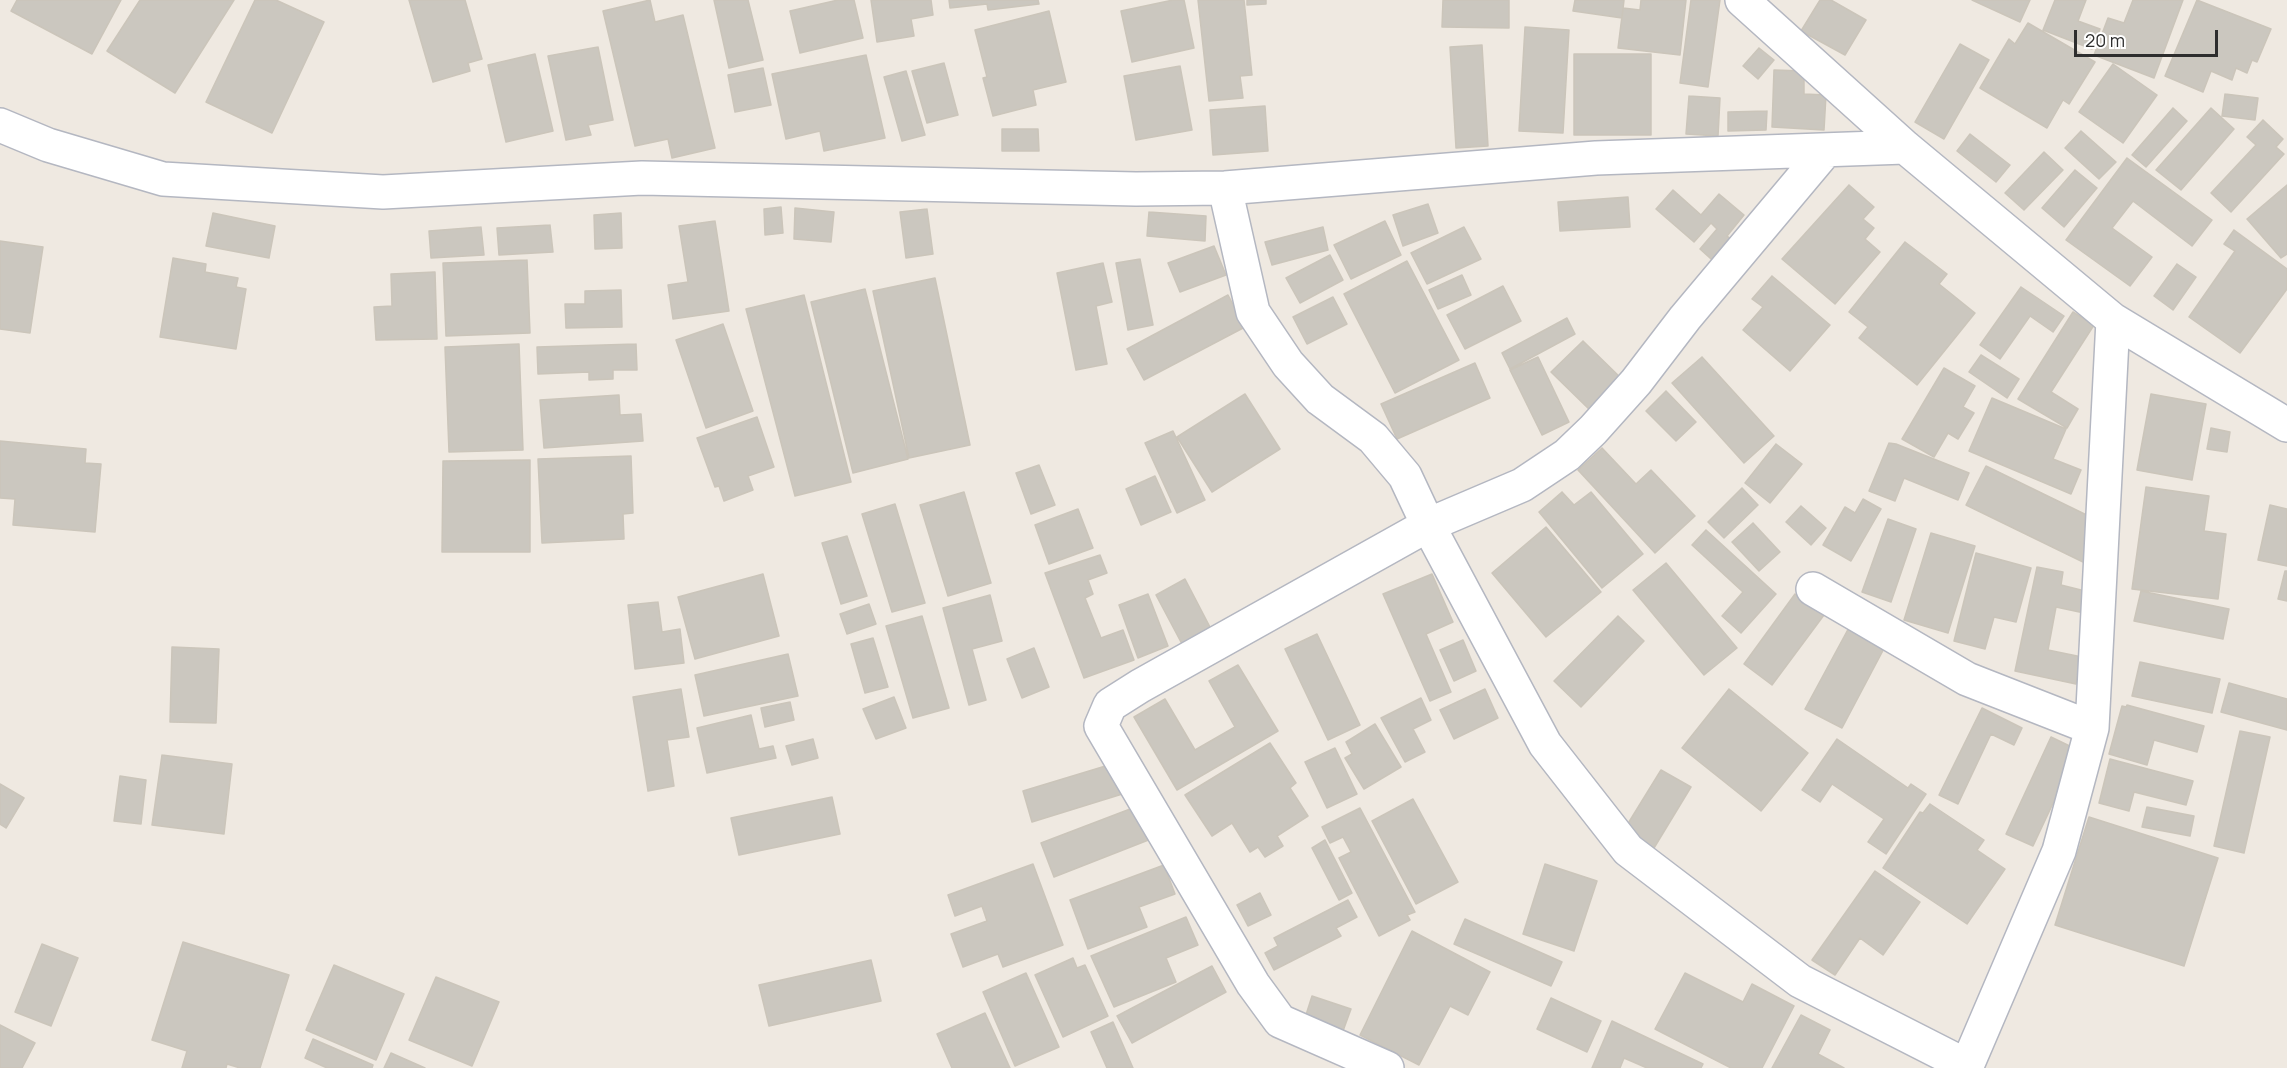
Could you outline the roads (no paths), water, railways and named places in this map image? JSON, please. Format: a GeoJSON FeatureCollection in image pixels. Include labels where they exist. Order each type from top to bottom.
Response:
{"type":"FeatureCollection","features":[{"type":"Feature","properties":{"kind":"street"},"geometry":{"type":"LineString","coordinates":[[1742,0],[1905,147],[2113,321],[2287,425]]}},
{"type":"Feature","properties":{"kind":"street"},"geometry":{"type":"LineString","coordinates":[[0,124],[48,145],[163,179],[383,192],[642,178],[1136,189],[1225,188],[1596,159],[1905,147]]}},
{"type":"Feature","properties":{"kind":"street"},"geometry":{"type":"LineString","coordinates":[[1387,1068],[1280,1021],[1253,984],[1101,726],[1110,705],[1428,525],[1522,485],[1567,455],[1636,382],[1685,318],[1826,150]]}},
{"type":"Feature","properties":{"kind":"street"},"geometry":{"type":"LineString","coordinates":[[1225,188],[1253,312],[1288,364],[1320,399],[1373,438],[1405,476],[1428,525],[1545,744],[1628,850],[1800,981],[1967,1067],[2059,851],[2092,728],[2113,321]]}},
{"type":"Feature","properties":{"kind":"street"},"geometry":{"type":"LineString","coordinates":[[1813,589],[1967,679],[2092,728]]}}]}
